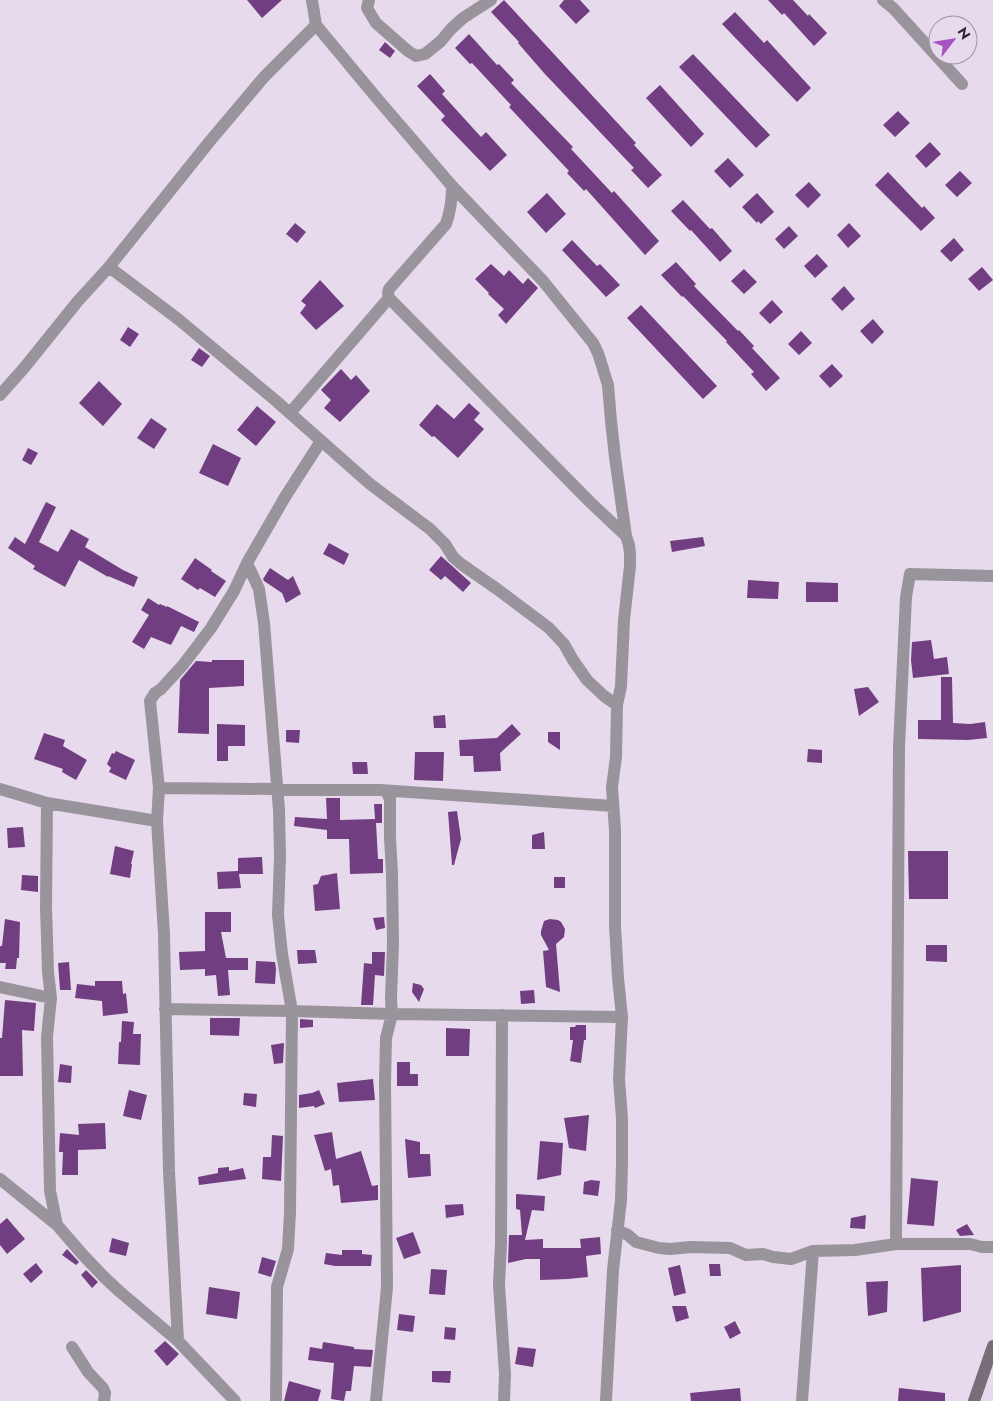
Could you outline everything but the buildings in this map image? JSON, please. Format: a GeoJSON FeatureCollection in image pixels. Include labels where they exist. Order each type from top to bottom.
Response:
{"type":"FeatureCollection","features":[{"type":"Feature","properties":{"kind":"main road"},"geometry":{"type":"LineString","coordinates":[[974,1401],[993,1346]]}},
{"type":"Feature","properties":{"kind":"street"},"geometry":{"type":"LineString","coordinates":[[312,0],[316,24],[452,186],[543,281],[593,343],[608,385],[610,421],[630,554],[630,566],[617,705],[616,749],[612,787],[615,830],[615,924],[622,1017],[619,1079],[622,1119],[622,1164],[621,1200],[613,1270],[606,1401]]}},
{"type":"Feature","properties":{"kind":"street"},"geometry":{"type":"LineString","coordinates":[[369,0],[367,8],[376,22],[408,52],[416,56],[425,54],[441,41],[463,18],[491,0]]}},
{"type":"Feature","properties":{"kind":"street"},"geometry":{"type":"LineString","coordinates":[[883,0],[893,8],[962,84]]}},
{"type":"Feature","properties":{"kind":"street"},"geometry":{"type":"LineString","coordinates":[[0,395],[78,301],[109,267],[264,77],[316,24]]}},
{"type":"Feature","properties":{"kind":"street"},"geometry":{"type":"LineString","coordinates":[[452,186],[451,211],[446,224],[389,289],[389,298],[626,536]]}},
{"type":"Feature","properties":{"kind":"street"},"geometry":{"type":"LineString","coordinates":[[109,267],[178,319],[370,484],[430,530],[461,564],[556,634],[587,680],[617,705]]}},
{"type":"Feature","properties":{"kind":"street"},"geometry":{"type":"LineString","coordinates":[[290,414],[389,298]]}},
{"type":"Feature","properties":{"kind":"street"},"geometry":{"type":"LineString","coordinates":[[178,1341],[168,1171],[164,934],[157,820],[160,788],[150,701],[155,693],[183,665],[212,628],[234,591],[246,563],[321,441]]}},
{"type":"Feature","properties":{"kind":"street"},"geometry":{"type":"LineString","coordinates":[[246,563],[258,589],[264,623],[278,789],[280,858],[278,915],[282,954],[292,1011],[290,1212],[288,1249],[277,1287],[276,1401]]}},
{"type":"Feature","properties":{"kind":"street"},"geometry":{"type":"LineString","coordinates":[[896,1244],[899,747],[906,597],[910,574],[993,576]]}},
{"type":"Feature","properties":{"kind":"street"},"geometry":{"type":"LineString","coordinates":[[160,788],[380,790],[613,806]]}},
{"type":"Feature","properties":{"kind":"street"},"geometry":{"type":"LineString","coordinates":[[0,789],[47,803],[157,820]]}},
{"type":"Feature","properties":{"kind":"street"},"geometry":{"type":"LineString","coordinates":[[376,1401],[387,1287],[385,1082],[386,1038],[392,1014],[393,943],[390,799],[386,791]]}},
{"type":"Feature","properties":{"kind":"street"},"geometry":{"type":"LineString","coordinates":[[47,803],[48,972],[51,998],[48,1037],[50,1192],[58,1225]]}},
{"type":"Feature","properties":{"kind":"street"},"geometry":{"type":"LineString","coordinates":[[0,987],[51,998]]}},
{"type":"Feature","properties":{"kind":"street"},"geometry":{"type":"LineString","coordinates":[[165,1009],[622,1017]]}},
{"type":"Feature","properties":{"kind":"street"},"geometry":{"type":"LineString","coordinates":[[502,1015],[501,1243],[499,1285],[505,1374],[504,1401]]}},
{"type":"Feature","properties":{"kind":"street"},"geometry":{"type":"LineString","coordinates":[[0,1179],[58,1225],[83,1256],[119,1291],[178,1341],[236,1401]]}},
{"type":"Feature","properties":{"kind":"street"},"geometry":{"type":"LineString","coordinates":[[32,1204],[50,1192]]}},
{"type":"Feature","properties":{"kind":"street"},"geometry":{"type":"LineString","coordinates":[[617,1230],[625,1233],[638,1243],[659,1248],[730,1248],[746,1255],[763,1254],[791,1260],[813,1251],[855,1250],[896,1244],[970,1244],[993,1248]]}},
{"type":"Feature","properties":{"kind":"street"},"geometry":{"type":"LineString","coordinates":[[802,1401],[813,1251]]}},
{"type":"Feature","properties":{"kind":"street"},"geometry":{"type":"LineString","coordinates":[[72,1347],[88,1372],[103,1388],[105,1393],[104,1401]]}}]}
